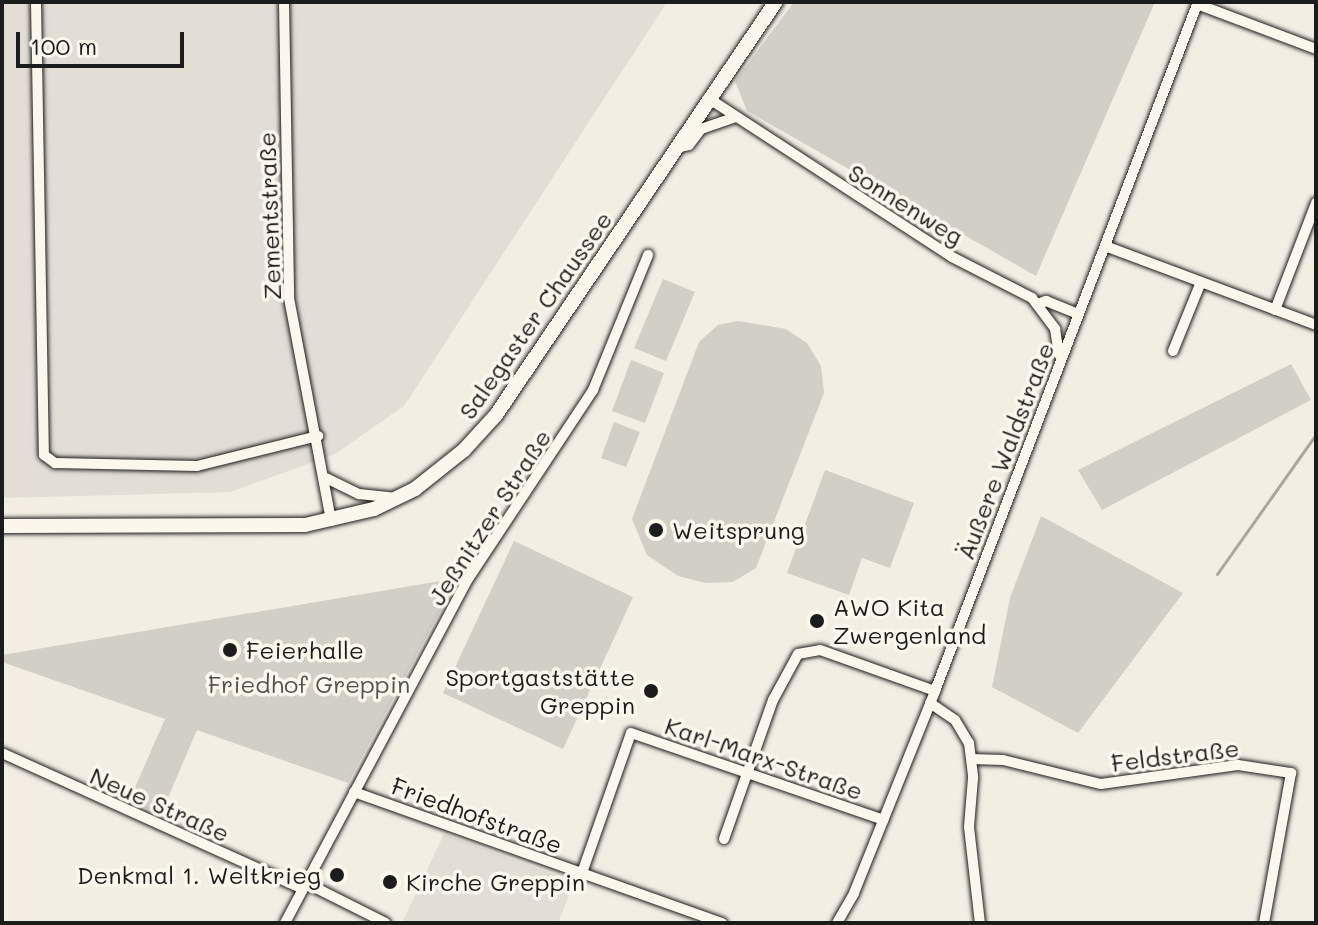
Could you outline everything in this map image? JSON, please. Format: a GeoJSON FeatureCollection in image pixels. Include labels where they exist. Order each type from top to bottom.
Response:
{"type":"FeatureCollection","features":[{"type":"Feature","properties":{"kind":"main road","name":"Salegaster Chaussee"},"geometry":{"type":"LineString","coordinates":[[2,526],[268,527],[331,521],[398,499],[448,464],[496,415],[708,98],[776,2]]}},
{"type":"Feature","properties":{"kind":"street"},"geometry":{"type":"LineString","coordinates":[[36,2],[40,433],[44,455],[55,463],[197,466],[318,436]]}},
{"type":"Feature","properties":{"kind":"street","name":"Zementstraße"},"geometry":{"type":"LineString","coordinates":[[284,2],[289,298],[326,478],[331,521]]}},
{"type":"Feature","properties":{"kind":"street"},"geometry":{"type":"LineString","coordinates":[[1198,3],[1316,49]]}},
{"type":"Feature","properties":{"kind":"street","name":"Äußere Waldstraße"},"geometry":{"type":"LineString","coordinates":[[837,923],[935,691],[1059,357],[1079,314],[1198,3]]}},
{"type":"Feature","properties":{"kind":"street","name":"Sonnenweg"},"geometry":{"type":"LineString","coordinates":[[708,98],[952,257],[1038,304]]}},
{"type":"Feature","properties":{"kind":"street"},"geometry":{"type":"LineString","coordinates":[[675,148],[689,145],[701,129],[735,117]]}},
{"type":"Feature","properties":{"kind":"street"},"geometry":{"type":"LineString","coordinates":[[1275,310],[1316,203]]}},
{"type":"Feature","properties":{"kind":"street"},"geometry":{"type":"LineString","coordinates":[[1105,246],[1316,325]]}},
{"type":"Feature","properties":{"kind":"street","name":"Jeßnitzer Straße"},"geometry":{"type":"LineString","coordinates":[[285,923],[468,579],[593,390],[648,255]]}},
{"type":"Feature","properties":{"kind":"street"},"geometry":{"type":"LineString","coordinates":[[1173,351],[1201,282]]}},
{"type":"Feature","properties":{"kind":"street","name":"Äußere Waldstraße"},"geometry":{"type":"LineString","coordinates":[[1038,304],[1046,301],[1079,314]]}},
{"type":"Feature","properties":{"kind":"street"},"geometry":{"type":"LineString","coordinates":[[1038,304],[1055,329],[1059,357]]}},
{"type":"Feature","properties":{"kind":"street"},"geometry":{"type":"LineString","coordinates":[[326,478],[359,494],[398,499]]}},
{"type":"Feature","properties":{"kind":"street"},"geometry":{"type":"LineString","coordinates":[[724,839],[789,666],[805,650],[820,650],[935,691]]}},
{"type":"Feature","properties":{"kind":"street"},"geometry":{"type":"LineString","coordinates":[[930,703],[955,720],[972,759],[969,827],[980,923]]}},
{"type":"Feature","properties":{"kind":"street","name":"Karl-Marx-Straße"},"geometry":{"type":"LineString","coordinates":[[582,873],[631,733],[883,820]]}},
{"type":"Feature","properties":{"kind":"street","name":"Neue Straße"},"geometry":{"type":"LineString","coordinates":[[2,753],[386,923]]}},
{"type":"Feature","properties":{"kind":"street","name":"Feldstraße"},"geometry":{"type":"LineString","coordinates":[[972,759],[1003,760],[1101,784],[1238,765],[1291,773],[1264,923]]}},
{"type":"Feature","properties":{"kind":"street","name":"Friedhofstraße"},"geometry":{"type":"LineString","coordinates":[[354,792],[722,923]]}},
{"type":"Feature","properties":{"kind":"shaded area"},"geometry":{"type":"Polygon","coordinates":[[[2,2],[667,2],[404,406],[335,454],[231,492],[2,498],[2,2]]]}},
{"type":"Feature","properties":{"kind":"shaded area"},"geometry":{"type":"Polygon","coordinates":[[[444,834],[574,882],[558,923],[403,921],[444,834]]]}},
{"type":"Feature","properties":{"kind":"green space"},"geometry":{"type":"Polygon","coordinates":[[[794,2],[1155,2],[1036,276],[747,111],[735,81],[794,2]]]}},
{"type":"Feature","properties":{"kind":"green space"},"geometry":{"type":"Polygon","coordinates":[[[663,279],[695,292],[666,361],[634,348],[663,279]]]}},
{"type":"Feature","properties":{"kind":"green space"},"geometry":{"type":"Polygon","coordinates":[[[738,321],[786,329],[807,343],[821,366],[824,393],[756,568],[733,582],[705,583],[678,576],[647,555],[632,519],[699,342],[718,325],[738,321]]]}},
{"type":"Feature","properties":{"kind":"green space"},"geometry":{"type":"Polygon","coordinates":[[[631,360],[664,373],[645,423],[612,411],[631,360]]]}},
{"type":"Feature","properties":{"kind":"green space"},"geometry":{"type":"Polygon","coordinates":[[[1291,364],[1311,400],[1102,510],[1078,470],[1291,364]]]}},
{"type":"Feature","properties":{"kind":"green space"},"geometry":{"type":"Polygon","coordinates":[[[614,422],[640,432],[626,467],[601,458],[614,422]]]}},
{"type":"Feature","properties":{"kind":"green space"},"geometry":{"type":"Polygon","coordinates":[[[825,470],[914,503],[890,568],[862,558],[849,595],[787,573],[825,470]]]}},
{"type":"Feature","properties":{"kind":"green space"},"geometry":{"type":"Polygon","coordinates":[[[1041,516],[1183,593],[1078,733],[992,687],[1010,598],[1041,516]]]}},
{"type":"Feature","properties":{"kind":"green space"},"geometry":{"type":"Polygon","coordinates":[[[514,541],[633,597],[563,749],[443,693],[514,541]]]}},
{"type":"Feature","properties":{"kind":"green space","name":"Friedhof Greppin"},"geometry":{"type":"Polygon","coordinates":[[[458,578],[348,783],[197,730],[161,814],[129,801],[165,719],[2,662],[2,655],[458,578]]]}},
{"type":"Feature","properties":{"kind":"waterway"},"geometry":{"type":"LineString","coordinates":[[1217,574],[1316,434]]}},
{"type":"Feature","properties":{"kind":"place","name":"Weitsprung"},"geometry":{"type":"Point","coordinates":[656,530]}},
{"type":"Feature","properties":{"kind":"place","name":"AWO Kita Zwergenland"},"geometry":{"type":"Point","coordinates":[817,621]}},
{"type":"Feature","properties":{"kind":"place","name":"Feierhalle"},"geometry":{"type":"Point","coordinates":[230,650]}},
{"type":"Feature","properties":{"kind":"place","name":"Sportgaststätte Greppin"},"geometry":{"type":"Point","coordinates":[651,691]}},
{"type":"Feature","properties":{"kind":"place","name":"Denkmal 1. Weltkrieg"},"geometry":{"type":"Point","coordinates":[337,875]}},
{"type":"Feature","properties":{"kind":"place","name":"Kirche Greppin"},"geometry":{"type":"Point","coordinates":[390,882]}}]}
